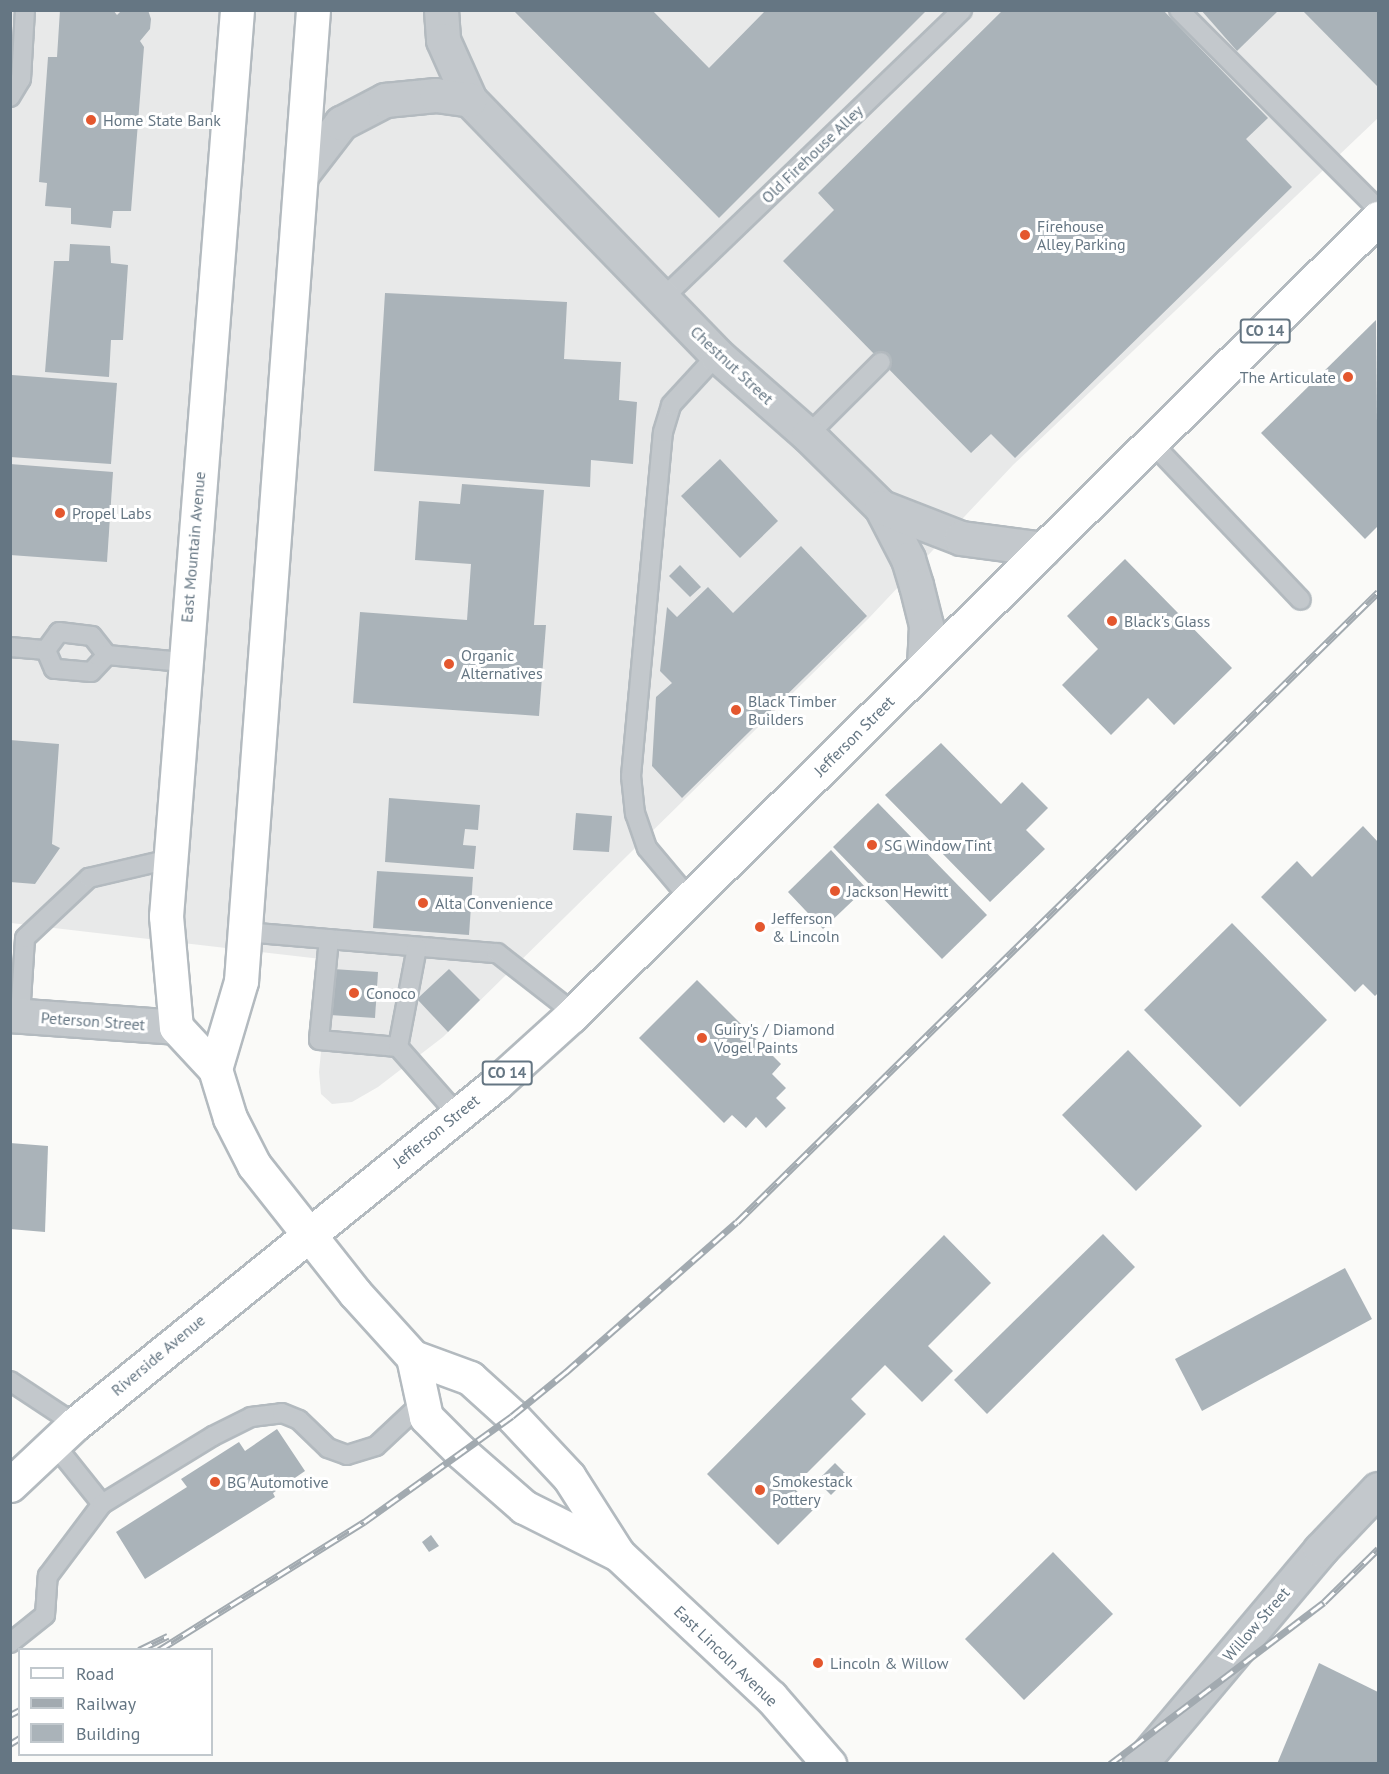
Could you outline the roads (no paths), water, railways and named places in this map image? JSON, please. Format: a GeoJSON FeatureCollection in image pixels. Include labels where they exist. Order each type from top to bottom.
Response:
{"type":"FeatureCollection","features":[{"type":"Feature","properties":{"kind":"main road","name":"East Mountain Avenue"},"geometry":{"type":"LineString","coordinates":[[177,1027],[166,916],[183,662],[237,10]]}},
{"type":"Feature","properties":{"kind":"main road"},"geometry":{"type":"LineString","coordinates":[[215,1069],[241,981],[313,10]]}},
{"type":"Feature","properties":{"kind":"main road","name":"Jefferson Street"},"geometry":{"type":"LineString","coordinates":[[310,1232],[457,1114],[574,1013],[1378,218]]}},
{"type":"Feature","properties":{"kind":"main road"},"geometry":{"type":"LineString","coordinates":[[177,1027],[215,1069],[230,1118],[254,1165],[310,1232]]}},
{"type":"Feature","properties":{"kind":"main road","name":"East Lincoln Avenue"},"geometry":{"type":"LineString","coordinates":[[310,1232],[355,1293],[413,1357],[470,1378],[513,1416],[569,1477],[618,1554],[771,1697],[829,1764]]}},
{"type":"Feature","properties":{"kind":"main road","name":"Riverside Avenue"},"geometry":{"type":"LineString","coordinates":[[10,1485],[64,1434],[310,1232]]}},
{"type":"Feature","properties":{"kind":"main road","name":"East Lincoln Avenue"},"geometry":{"type":"LineString","coordinates":[[413,1357],[426,1417],[524,1507],[618,1554]]}},
{"type":"Feature","properties":{"kind":"street"},"geometry":{"type":"LineString","coordinates":[[441,10],[443,40],[470,100]]}},
{"type":"Feature","properties":{"kind":"street"},"geometry":{"type":"LineString","coordinates":[[301,175],[341,123],[385,100],[436,95],[470,100]]}},
{"type":"Feature","properties":{"kind":"street","name":"Chestnut Street"},"geometry":{"type":"LineString","coordinates":[[470,100],[717,355],[808,435],[881,507],[908,559],[916,585],[926,625],[924,666]]}},
{"type":"Feature","properties":{"kind":"street"},"geometry":{"type":"LineString","coordinates":[[881,507],[961,538],[1043,549]]}},
{"type":"Feature","properties":{"kind":"street","name":"Peterson Street"},"geometry":{"type":"LineString","coordinates":[[15,1015],[177,1027]]}},
{"type":"Feature","properties":{"kind":"street","name":"Willow Street"},"geometry":{"type":"LineString","coordinates":[[1140,1764],[1320,1550],[1378,1489]]}},
{"type":"Feature","properties":{"kind":"lane","name":"Old Firehouse Alley"},"geometry":{"type":"LineString","coordinates":[[663,298],[962,10]]}},
{"type":"Feature","properties":{"kind":"lane"},"geometry":{"type":"LineString","coordinates":[[1179,10],[1378,209]]}},
{"type":"Feature","properties":{"kind":"lane"},"geometry":{"type":"LineString","coordinates":[[10,97],[21,79],[20,17]]}},
{"type":"Feature","properties":{"kind":"lane"},"geometry":{"type":"LineString","coordinates":[[689,898],[646,848],[635,814],[631,776],[663,432],[671,405],[717,355]]}},
{"type":"Feature","properties":{"kind":"lane"},"geometry":{"type":"LineString","coordinates":[[808,435],[881,362]]}},
{"type":"Feature","properties":{"kind":"lane"},"geometry":{"type":"LineString","coordinates":[[1152,443],[1301,600]]}},
{"type":"Feature","properties":{"kind":"lane"},"geometry":{"type":"LineString","coordinates":[[46,650],[58,633],[92,636],[107,655],[183,662]]}},
{"type":"Feature","properties":{"kind":"lane"},"geometry":{"type":"LineString","coordinates":[[10,647],[46,650]]}},
{"type":"Feature","properties":{"kind":"lane"},"geometry":{"type":"LineString","coordinates":[[46,650],[54,669],[92,672],[107,655]]}},
{"type":"Feature","properties":{"kind":"lane"},"geometry":{"type":"LineString","coordinates":[[15,1015],[25,938],[89,878],[170,859]]}},
{"type":"Feature","properties":{"kind":"lane"},"geometry":{"type":"LineString","coordinates":[[245,932],[497,953],[574,1013]]}},
{"type":"Feature","properties":{"kind":"lane"},"geometry":{"type":"LineString","coordinates":[[329,939],[319,1040],[398,1047],[457,1114]]}},
{"type":"Feature","properties":{"kind":"lane"},"geometry":{"type":"LineString","coordinates":[[398,1047],[417,947]]}},
{"type":"Feature","properties":{"kind":"lane"},"geometry":{"type":"LineString","coordinates":[[10,1381],[64,1434],[102,1504]]}},
{"type":"Feature","properties":{"kind":"lane"},"geometry":{"type":"LineString","coordinates":[[10,1643],[45,1615],[48,1576],[102,1504],[251,1417],[282,1413],[299,1420],[328,1448],[347,1455],[376,1446],[423,1402]]}},
{"type":"Feature","properties":{"kind":"railway"},"geometry":{"type":"LineString","coordinates":[[162,1648],[364,1522],[512,1416],[566,1372],[737,1222],[1378,592]]}},
{"type":"Feature","properties":{"kind":"railway"},"geometry":{"type":"LineString","coordinates":[[1110,1764],[1324,1602],[1378,1549]]}},
{"type":"Feature","properties":{"kind":"railway"},"geometry":{"type":"LineString","coordinates":[[143,1648],[168,1636]]}},
{"type":"Feature","properties":{"kind":"railway"},"geometry":{"type":"LineString","coordinates":[[10,1715],[18,1711]]}},
{"type":"Feature","properties":{"kind":"railway"},"geometry":{"type":"LineString","coordinates":[[10,1744],[18,1739]]}},
{"type":"Feature","properties":{"kind":"place","name":"Home State Bank"},"geometry":{"type":"Point","coordinates":[91,120]}},
{"type":"Feature","properties":{"kind":"place","name":"Firehouse Alley Parking"},"geometry":{"type":"Point","coordinates":[1025,235]}},
{"type":"Feature","properties":{"kind":"place","name":"The Articulate"},"geometry":{"type":"Point","coordinates":[1348,377]}},
{"type":"Feature","properties":{"kind":"place","name":"Propel Labs"},"geometry":{"type":"Point","coordinates":[60,513]}},
{"type":"Feature","properties":{"kind":"place","name":"Black's Glass"},"geometry":{"type":"Point","coordinates":[1112,621]}},
{"type":"Feature","properties":{"kind":"place","name":"Organic Alternatives"},"geometry":{"type":"Point","coordinates":[449,664]}},
{"type":"Feature","properties":{"kind":"place","name":"Black Timber Builders"},"geometry":{"type":"Point","coordinates":[736,710]}},
{"type":"Feature","properties":{"kind":"place","name":"SG Window Tint"},"geometry":{"type":"Point","coordinates":[872,845]}},
{"type":"Feature","properties":{"kind":"place","name":"Jackson Hewitt"},"geometry":{"type":"Point","coordinates":[835,891]}},
{"type":"Feature","properties":{"kind":"place","name":"Alta Convenience"},"geometry":{"type":"Point","coordinates":[423,903]}},
{"type":"Feature","properties":{"kind":"place","name":"Jefferson & Lincoln"},"geometry":{"type":"Point","coordinates":[760,927]}},
{"type":"Feature","properties":{"kind":"place","name":"Conoco"},"geometry":{"type":"Point","coordinates":[354,993]}},
{"type":"Feature","properties":{"kind":"place","name":"Guiry's / Diamond Vogel Paints"},"geometry":{"type":"Point","coordinates":[702,1038]}},
{"type":"Feature","properties":{"kind":"place","name":"BG Automotive"},"geometry":{"type":"Point","coordinates":[215,1482]}},
{"type":"Feature","properties":{"kind":"place","name":"Smokestack Pottery"},"geometry":{"type":"Point","coordinates":[760,1490]}},
{"type":"Feature","properties":{"kind":"place","name":"Lincoln & Willow"},"geometry":{"type":"Point","coordinates":[818,1663]}}]}
